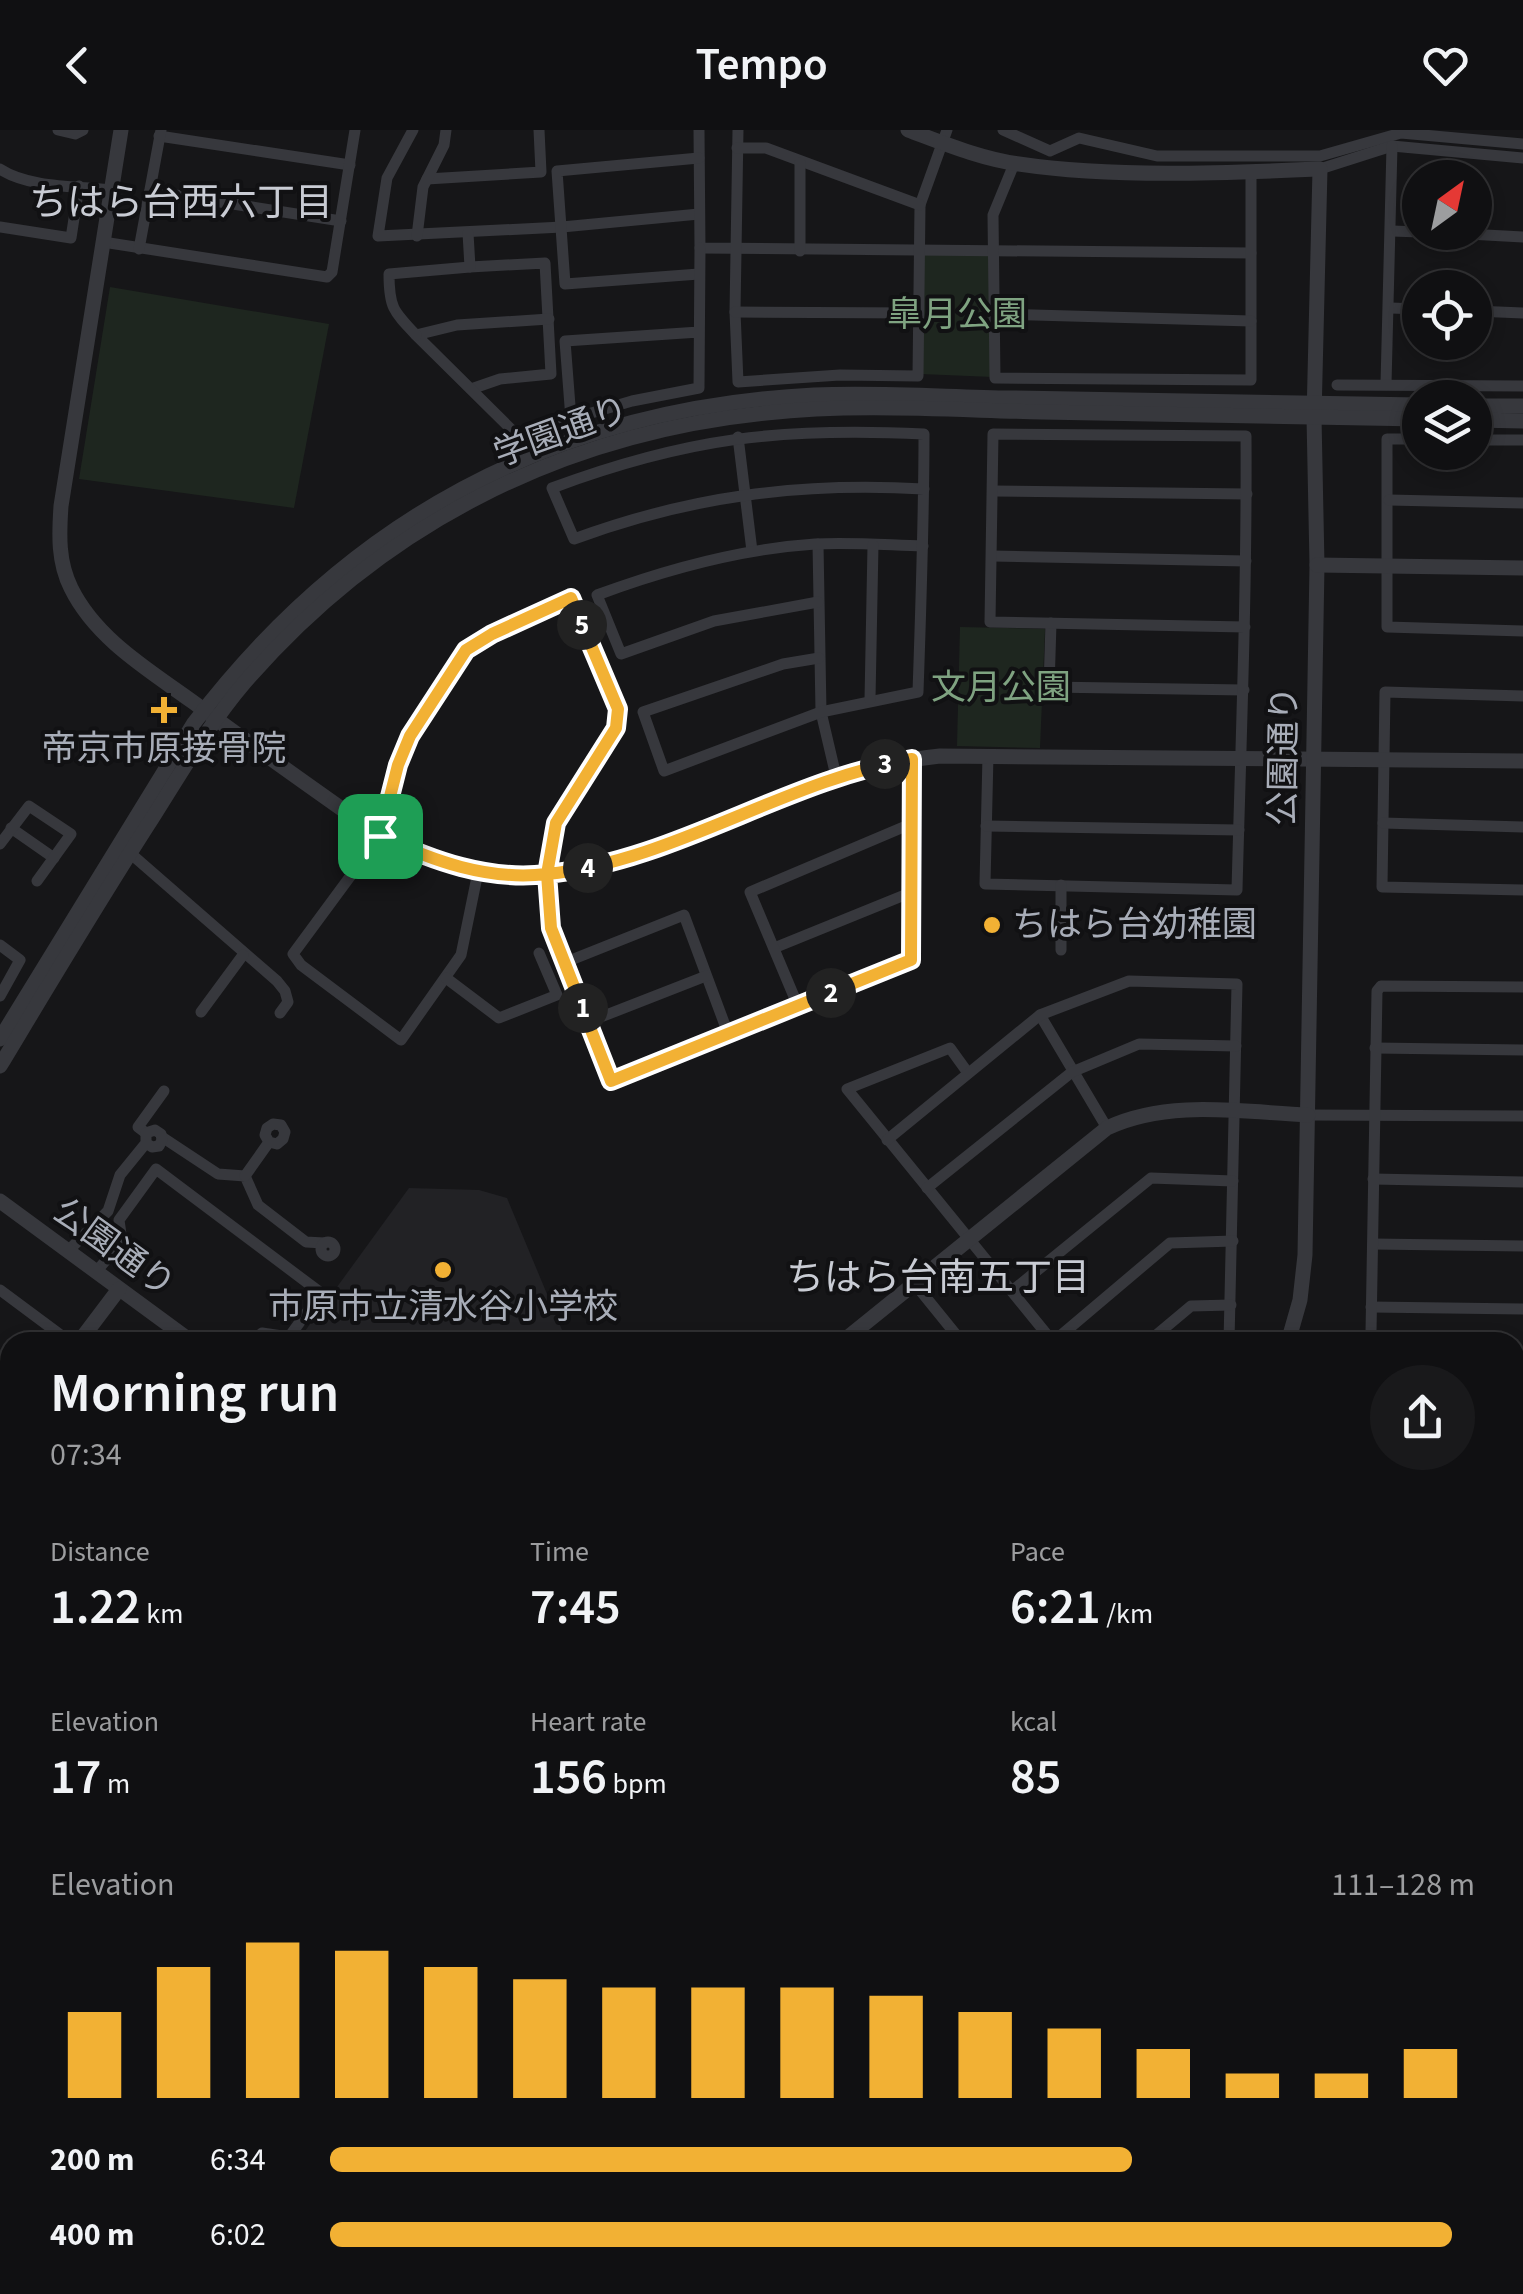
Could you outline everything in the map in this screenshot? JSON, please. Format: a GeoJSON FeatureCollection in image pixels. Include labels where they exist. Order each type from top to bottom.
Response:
{"type":"FeatureCollection","features":[{"type":"Feature","properties":{"kind":"street"},"geometry":{"type":"LineString","coordinates":[[58,130],[75,134],[83,130]]}},
{"type":"Feature","properties":{"kind":"street"},"geometry":{"type":"LineString","coordinates":[[121,130],[61,506],[59,544],[69,585],[94,621],[146,669],[380,836],[441,862],[478,872],[547,874],[604,865],[688,836],[836,776],[912,759],[1243,756],[1523,760]]}},
{"type":"Feature","properties":{"kind":"street"},"geometry":{"type":"LineString","coordinates":[[103,242],[327,277],[332,272],[355,130]]}},
{"type":"Feature","properties":{"kind":"street"},"geometry":{"type":"LineString","coordinates":[[413,130],[387,178],[378,236],[562,227],[700,214]]}},
{"type":"Feature","properties":{"kind":"street"},"geometry":{"type":"LineString","coordinates":[[417,236],[423,188],[444,145],[446,130]]}},
{"type":"Feature","properties":{"kind":"street"},"geometry":{"type":"LineString","coordinates":[[427,179],[541,172],[539,130]]}},
{"type":"Feature","properties":{"kind":"street"},"geometry":{"type":"LineString","coordinates":[[471,389],[500,378],[551,374],[546,263],[389,274],[389,300],[394,312],[416,335],[521,439],[632,401],[699,388],[700,130]]}},
{"type":"Feature","properties":{"kind":"street"},"geometry":{"type":"LineString","coordinates":[[738,130],[738,382],[840,375],[918,376],[920,205],[944,136]]}},
{"type":"Feature","properties":{"kind":"street"},"geometry":{"type":"LineString","coordinates":[[908,130],[944,136],[1014,164],[1069,170],[1251,172],[1320,168],[1392,146],[1523,158]]}},
{"type":"Feature","properties":{"kind":"street"},"geometry":{"type":"LineString","coordinates":[[1003,130],[1050,151],[1078,138],[1157,156],[1320,156],[1400,133],[1523,144]]}},
{"type":"Feature","properties":{"kind":"street"},"geometry":{"type":"LineString","coordinates":[[140,249],[160,133],[350,165]]}},
{"type":"Feature","properties":{"kind":"street"},"geometry":{"type":"LineString","coordinates":[[1386,384],[1392,146]]}},
{"type":"Feature","properties":{"kind":"street"},"geometry":{"type":"LineString","coordinates":[[738,148],[766,148],[920,205]]}},
{"type":"Feature","properties":{"kind":"street"},"geometry":{"type":"LineString","coordinates":[[700,158],[557,170],[565,284],[700,274]]}},
{"type":"Feature","properties":{"kind":"street"},"geometry":{"type":"LineString","coordinates":[[800,163],[800,251]]}},
{"type":"Feature","properties":{"kind":"street"},"geometry":{"type":"LineString","coordinates":[[1014,164],[992,215],[995,378],[1251,380],[1251,172]]}},
{"type":"Feature","properties":{"kind":"street","name":"公園通り"},"geometry":{"type":"LineString","coordinates":[[1290,1332],[1303,1278],[1308,1115],[1320,168]]}},
{"type":"Feature","properties":{"kind":"street"},"geometry":{"type":"LineString","coordinates":[[0,169],[36,182],[111,190]]}},
{"type":"Feature","properties":{"kind":"street"},"geometry":{"type":"LineString","coordinates":[[0,227],[71,238],[79,186]]}},
{"type":"Feature","properties":{"kind":"street"},"geometry":{"type":"LineString","coordinates":[[150,191],[340,221]]}},
{"type":"Feature","properties":{"kind":"street"},"geometry":{"type":"LineString","coordinates":[[1392,230],[1402,231]]}},
{"type":"Feature","properties":{"kind":"street"},"geometry":{"type":"LineString","coordinates":[[468,233],[470,267]]}},
{"type":"Feature","properties":{"kind":"street"},"geometry":{"type":"LineString","coordinates":[[1492,235],[1523,237]]}},
{"type":"Feature","properties":{"kind":"street"},"geometry":{"type":"LineString","coordinates":[[700,248],[1251,253]]}},
{"type":"Feature","properties":{"kind":"street"},"geometry":{"type":"LineString","coordinates":[[1390,308],[1402,308]]}},
{"type":"Feature","properties":{"kind":"street"},"geometry":{"type":"LineString","coordinates":[[1492,311],[1523,312]]}},
{"type":"Feature","properties":{"kind":"street"},"geometry":{"type":"LineString","coordinates":[[735,312],[918,313]]}},
{"type":"Feature","properties":{"kind":"street"},"geometry":{"type":"LineString","coordinates":[[996,314],[1251,321]]}},
{"type":"Feature","properties":{"kind":"street"},"geometry":{"type":"LineString","coordinates":[[416,335],[456,325],[550,318]]}},
{"type":"Feature","properties":{"kind":"street"},"geometry":{"type":"LineString","coordinates":[[572,419],[565,341],[699,332]]}},
{"type":"Feature","properties":{"kind":"street"},"geometry":{"type":"LineString","coordinates":[[1337,385],[1523,386]]}},
{"type":"Feature","properties":{"kind":"street","name":"学園通り"},"geometry":{"type":"LineString","coordinates":[[0,1038],[210,715],[332,594],[396,544],[510,480],[656,430],[808,410],[1314,410],[1402,406]]}},
{"type":"Feature","properties":{"kind":"street"},"geometry":{"type":"LineString","coordinates":[[1492,406],[1523,406]]}},
{"type":"Feature","properties":{"kind":"street","name":"学園通り"},"geometry":{"type":"LineString","coordinates":[[1314,410],[1402,417]]}},
{"type":"Feature","properties":{"kind":"street"},"geometry":{"type":"LineString","coordinates":[[1492,420],[1523,420]]}},
{"type":"Feature","properties":{"kind":"street"},"geometry":{"type":"LineString","coordinates":[[819,658],[783,664],[643,712],[664,771],[821,712],[918,692],[923,546],[924,489],[924,434],[816,430],[738,437],[654,454],[552,488],[574,539],[682,506],[745,493],[840,487],[924,489]]}},
{"type":"Feature","properties":{"kind":"street"},"geometry":{"type":"LineString","coordinates":[[988,756],[985,884],[1238,890],[1243,756],[1244,690],[1245,626],[1246,561],[1247,494],[1246,436],[994,434],[990,622],[1245,626]]}},
{"type":"Feature","properties":{"kind":"street"},"geometry":{"type":"LineString","coordinates":[[738,437],[752,551]]}},
{"type":"Feature","properties":{"kind":"street"},"geometry":{"type":"LineString","coordinates":[[1402,439],[1387,439],[1386,627],[1523,631]]}},
{"type":"Feature","properties":{"kind":"street"},"geometry":{"type":"LineString","coordinates":[[1492,440],[1523,440]]}},
{"type":"Feature","properties":{"kind":"street"},"geometry":{"type":"LineString","coordinates":[[993,491],[1247,494]]}},
{"type":"Feature","properties":{"kind":"street"},"geometry":{"type":"LineString","coordinates":[[1389,500],[1523,503]]}},
{"type":"Feature","properties":{"kind":"street"},"geometry":{"type":"LineString","coordinates":[[818,602],[714,620],[621,654],[596,595],[643,578],[752,551],[818,544],[923,546]]}},
{"type":"Feature","properties":{"kind":"street"},"geometry":{"type":"LineString","coordinates":[[818,544],[821,712],[836,776]]}},
{"type":"Feature","properties":{"kind":"street"},"geometry":{"type":"LineString","coordinates":[[870,699],[874,545]]}},
{"type":"Feature","properties":{"kind":"street"},"geometry":{"type":"LineString","coordinates":[[992,556],[1246,561]]}},
{"type":"Feature","properties":{"kind":"street"},"geometry":{"type":"LineString","coordinates":[[1316,565],[1523,568]]}},
{"type":"Feature","properties":{"kind":"street"},"geometry":{"type":"LineString","coordinates":[[478,872],[461,956],[401,1040],[293,954],[380,836],[398,765],[410,736],[466,650],[571,598],[618,709],[616,728],[556,823],[547,874],[551,928],[611,1081],[911,960],[912,759]]}},
{"type":"Feature","properties":{"kind":"street"},"geometry":{"type":"LineString","coordinates":[[1051,623],[1049,686],[1244,690]]}},
{"type":"Feature","properties":{"kind":"street"},"geometry":{"type":"LineString","coordinates":[[1523,696],[1385,692],[1382,887],[1523,890]]}},
{"type":"Feature","properties":{"kind":"street","name":"学園通り"},"geometry":{"type":"LineString","coordinates":[[0,1066],[210,715]]}},
{"type":"Feature","properties":{"kind":"street"},"geometry":{"type":"LineString","coordinates":[[0,844],[29,806],[71,834],[37,881]]}},
{"type":"Feature","properties":{"kind":"street"},"geometry":{"type":"LineString","coordinates":[[1383,823],[1523,827]]}},
{"type":"Feature","properties":{"kind":"street"},"geometry":{"type":"LineString","coordinates":[[798,1006],[750,892],[913,824]]}},
{"type":"Feature","properties":{"kind":"street"},"geometry":{"type":"LineString","coordinates":[[986,826],[1239,830]]}},
{"type":"Feature","properties":{"kind":"street"},"geometry":{"type":"LineString","coordinates":[[12,828],[54,858]]}},
{"type":"Feature","properties":{"kind":"street"},"geometry":{"type":"LineString","coordinates":[[130,852],[286,992],[288,1002],[280,1013]]}},
{"type":"Feature","properties":{"kind":"street"},"geometry":{"type":"LineString","coordinates":[[1061,885],[1062,950]]}},
{"type":"Feature","properties":{"kind":"street"},"geometry":{"type":"LineString","coordinates":[[774,948],[912,892]]}},
{"type":"Feature","properties":{"kind":"street"},"geometry":{"type":"LineString","coordinates":[[566,962],[684,916],[729,1036]]}},
{"type":"Feature","properties":{"kind":"street"},"geometry":{"type":"LineString","coordinates":[[0,945],[20,960],[0,996]]}},
{"type":"Feature","properties":{"kind":"street"},"geometry":{"type":"LineString","coordinates":[[446,978],[499,1018],[557,995],[539,952]]}},
{"type":"Feature","properties":{"kind":"street"},"geometry":{"type":"LineString","coordinates":[[201,1012],[244,954]]}},
{"type":"Feature","properties":{"kind":"street"},"geometry":{"type":"LineString","coordinates":[[588,1022],[706,976]]}},
{"type":"Feature","properties":{"kind":"street"},"geometry":{"type":"LineString","coordinates":[[887,1140],[1040,1015],[1130,981],[1236,984],[1229,1332]]}},
{"type":"Feature","properties":{"kind":"street"},"geometry":{"type":"LineString","coordinates":[[1371,1332],[1376,991],[1381,986],[1523,987]]}},
{"type":"Feature","properties":{"kind":"street"},"geometry":{"type":"LineString","coordinates":[[1040,1015],[1107,1128]]}},
{"type":"Feature","properties":{"kind":"street"},"geometry":{"type":"LineString","coordinates":[[927,1188],[1072,1072],[1138,1044],[1236,1046]]}},
{"type":"Feature","properties":{"kind":"street"},"geometry":{"type":"LineString","coordinates":[[968,1073],[950,1048],[847,1089],[1045,1332]]}},
{"type":"Feature","properties":{"kind":"street"},"geometry":{"type":"LineString","coordinates":[[1375,1048],[1523,1050]]}},
{"type":"Feature","properties":{"kind":"street"},"geometry":{"type":"LineString","coordinates":[[164,1091],[138,1126],[152,1147],[158,1146],[162,1137],[218,1174],[244,1176]]}},
{"type":"Feature","properties":{"kind":"street"},"geometry":{"type":"LineString","coordinates":[[855,1332],[1107,1128],[1124,1120],[1161,1112],[1523,1116]]}},
{"type":"Feature","properties":{"kind":"street"},"geometry":{"type":"LineString","coordinates":[[68,1251],[108,1211],[120,1176],[146,1138]]}},
{"type":"Feature","properties":{"kind":"street"},"geometry":{"type":"LineString","coordinates":[[244,1176],[269,1142]]}},
{"type":"Feature","properties":{"kind":"street"},"geometry":{"type":"LineString","coordinates":[[96,1272],[122,1241],[120,1220],[156,1170],[322,1293],[292,1332]]}},
{"type":"Feature","properties":{"kind":"street"},"geometry":{"type":"LineString","coordinates":[[244,1176],[258,1206],[306,1242],[324,1243]]}},
{"type":"Feature","properties":{"kind":"street"},"geometry":{"type":"LineString","coordinates":[[1012,1291],[1152,1178],[1233,1180]]}},
{"type":"Feature","properties":{"kind":"street"},"geometry":{"type":"LineString","coordinates":[[1374,1179],[1523,1182]]}},
{"type":"Feature","properties":{"kind":"street","name":"公園通り"},"geometry":{"type":"LineString","coordinates":[[0,1201],[178,1332]]}},
{"type":"Feature","properties":{"kind":"street"},"geometry":{"type":"LineString","coordinates":[[1065,1332],[1170,1242],[1232,1240]]}},
{"type":"Feature","properties":{"kind":"street"},"geometry":{"type":"LineString","coordinates":[[1373,1244],[1523,1246]]}},
{"type":"Feature","properties":{"kind":"street"},"geometry":{"type":"LineString","coordinates":[[915,1284],[950,1332]]}},
{"type":"Feature","properties":{"kind":"street"},"geometry":{"type":"LineString","coordinates":[[86,1332],[119,1288]]}},
{"type":"Feature","properties":{"kind":"street"},"geometry":{"type":"LineString","coordinates":[[0,1290],[57,1332]]}},
{"type":"Feature","properties":{"kind":"street"},"geometry":{"type":"LineString","coordinates":[[1160,1332],[1192,1306],[1231,1304]]}},
{"type":"Feature","properties":{"kind":"street"},"geometry":{"type":"LineString","coordinates":[[1372,1307],[1523,1309]]}},
{"type":"Feature","properties":{"kind":"shaded area","name":"市原市立清水谷小学校"},"geometry":{"type":"Polygon","coordinates":[[[409,1188],[479,1190],[507,1198],[563,1332],[304,1332],[409,1188]]]}},
{"type":"Feature","properties":{"kind":"green space","name":"皐月公園"},"geometry":{"type":"Polygon","coordinates":[[[921,253],[989,254],[993,377],[921,374],[921,253]]]}},
{"type":"Feature","properties":{"kind":"green space"},"geometry":{"type":"Polygon","coordinates":[[[110,287],[329,324],[294,508],[79,479],[110,287]]]}},
{"type":"Feature","properties":{"kind":"green space","name":"文月公園"},"geometry":{"type":"Polygon","coordinates":[[[960,627],[1045,629],[1040,748],[957,746],[960,627]]]}},
{"type":"Feature","properties":{"kind":"place","name":"帝京市原接骨院"},"geometry":{"type":"Point","coordinates":[164,710]}},
{"type":"Feature","properties":{"kind":"place","name":"ちはら台幼稚園"},"geometry":{"type":"Point","coordinates":[992,925]}},
{"type":"Feature","properties":{"kind":"place","name":"市原市立清水谷小学校"},"geometry":{"type":"Point","coordinates":[443,1270]}},
{"type":"Feature","properties":{"kind":"district","name":"ちはら台西六丁目"},"geometry":{"type":"Point","coordinates":[181,203]}},
{"type":"Feature","properties":{"kind":"district","name":"ちはら台南五丁目"},"geometry":{"type":"Point","coordinates":[938,1278]}},
{"type":"Feature","properties":{"kind":"route"},"geometry":{"type":"LineString","coordinates":[[380,836],[398,765],[410,736],[466,650],[571,598],[618,709],[616,728],[556,823],[547,874],[604,865],[688,836],[836,776],[912,759],[911,960],[611,1081],[551,928],[547,874],[478,872],[441,862],[380,836]]}}]}
